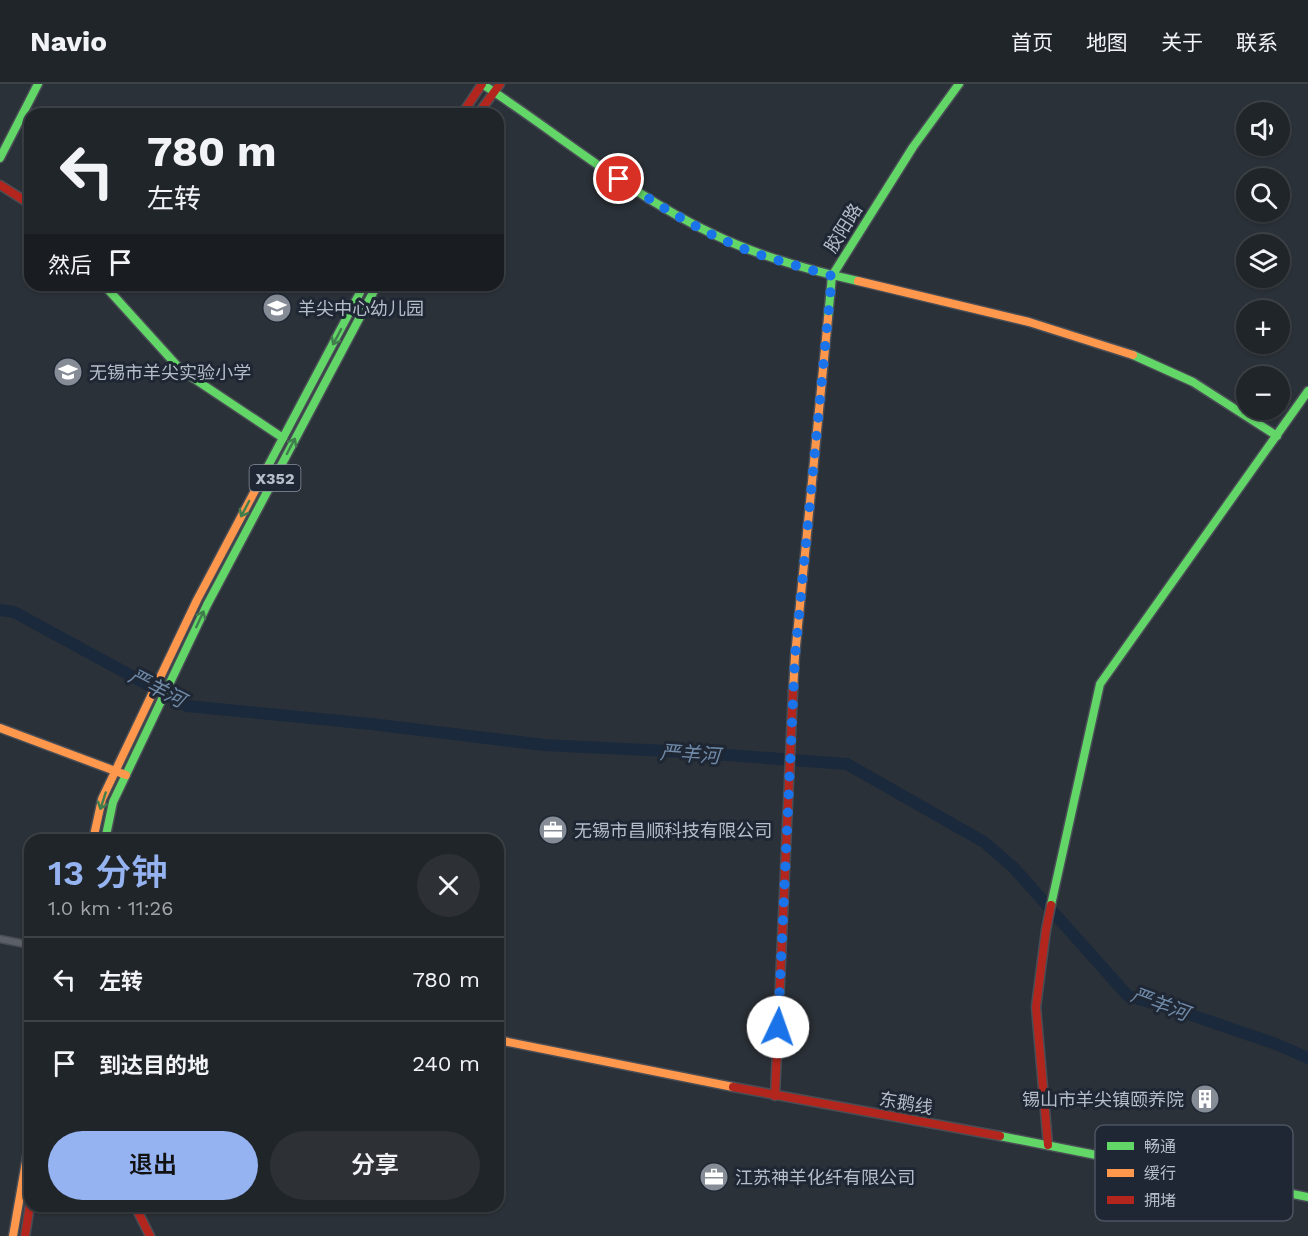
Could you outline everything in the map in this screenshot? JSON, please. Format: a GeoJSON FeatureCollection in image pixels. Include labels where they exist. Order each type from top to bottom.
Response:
{"type":"FeatureCollection","features":[{"type":"Feature","properties":{"kind":"main road"},"geometry":{"type":"LineString","coordinates":[[26,108],[38,84]]}},
{"type":"Feature","properties":{"kind":"main road"},"geometry":{"type":"LineString","coordinates":[[465,108],[482,84],[497,88],[651,201],[687,222],[752,251],[832,276],[1036,324],[1104,345],[1191,381],[1277,436]]}},
{"type":"Feature","properties":{"kind":"main road","name":"胶阳路"},"geometry":{"type":"LineString","coordinates":[[775,1096],[795,656],[832,276],[913,147],[959,84]]}},
{"type":"Feature","properties":{"kind":"main road"},"geometry":{"type":"LineString","coordinates":[[482,108],[497,88]]}},
{"type":"Feature","properties":{"kind":"main road"},"geometry":{"type":"LineString","coordinates":[[0,158],[24,111]]}},
{"type":"Feature","properties":{"kind":"main road"},"geometry":{"type":"LineString","coordinates":[[0,185],[24,200]]}},
{"type":"Feature","properties":{"kind":"main road"},"geometry":{"type":"LineString","coordinates":[[109,291],[181,370],[283,438]]}},
{"type":"Feature","properties":{"kind":"main road","name":"X352"},"geometry":{"type":"LineString","coordinates":[[94,834],[102,799],[197,600],[361,291]]}},
{"type":"Feature","properties":{"kind":"main road","name":"X352"},"geometry":{"type":"LineString","coordinates":[[106,834],[113,802],[207,605],[374,291]]}},
{"type":"Feature","properties":{"kind":"main road"},"geometry":{"type":"LineString","coordinates":[[1048,1145],[1036,1007],[1046,930],[1100,684],[1308,392]]}},
{"type":"Feature","properties":{"kind":"main road"},"geometry":{"type":"LineString","coordinates":[[0,728],[126,775]]}},
{"type":"Feature","properties":{"kind":"main road","name":"东鹅线"},"geometry":{"type":"LineString","coordinates":[[504,1041],[775,1096],[1095,1154]]}},
{"type":"Feature","properties":{"kind":"main road"},"geometry":{"type":"LineString","coordinates":[[14,1236],[24,1175]]}},
{"type":"Feature","properties":{"kind":"main road","name":"东鹅线"},"geometry":{"type":"LineString","coordinates":[[1293,1194],[1308,1197]]}},
{"type":"Feature","properties":{"kind":"main road"},"geometry":{"type":"LineString","coordinates":[[25,1236],[29,1212]]}},
{"type":"Feature","properties":{"kind":"main road"},"geometry":{"type":"LineString","coordinates":[[138,1212],[150,1236]]}},
{"type":"Feature","properties":{"kind":"street"},"geometry":{"type":"LineString","coordinates":[[0,939],[24,944]]}},
{"type":"Feature","properties":{"kind":"waterway","name":"严羊河"},"geometry":{"type":"LineString","coordinates":[[0,610],[14,612],[187,706],[371,724],[544,745],[687,752],[847,764],[984,842],[1013,867],[1128,996],[1168,1007],[1276,1044],[1308,1058]]}},
{"type":"Feature","properties":{"kind":"traffic: fast"},"geometry":{"type":"LineString","coordinates":[[26,108],[38,84]]}},
{"type":"Feature","properties":{"kind":"traffic: fast"},"geometry":{"type":"LineString","coordinates":[[482,84],[596,164],[684,219],[732,243],[767,256],[858,281]]}},
{"type":"Feature","properties":{"kind":"traffic: fast"},"geometry":{"type":"LineString","coordinates":[[828,318],[832,276],[913,147],[959,84]]}},
{"type":"Feature","properties":{"kind":"traffic: fast"},"geometry":{"type":"LineString","coordinates":[[0,158],[24,111]]}},
{"type":"Feature","properties":{"kind":"traffic: fast"},"geometry":{"type":"LineString","coordinates":[[109,291],[181,370],[283,438]]}},
{"type":"Feature","properties":{"kind":"traffic: fast"},"geometry":{"type":"LineString","coordinates":[[267,468],[361,291]]}},
{"type":"Feature","properties":{"kind":"traffic: fast"},"geometry":{"type":"LineString","coordinates":[[106,834],[113,802],[207,605],[374,291]]}},
{"type":"Feature","properties":{"kind":"traffic: fast"},"geometry":{"type":"LineString","coordinates":[[1133,355],[1193,382],[1277,436]]}},
{"type":"Feature","properties":{"kind":"traffic: fast"},"geometry":{"type":"LineString","coordinates":[[1051,905],[1100,684],[1308,391]]}},
{"type":"Feature","properties":{"kind":"traffic: fast"},"geometry":{"type":"LineString","coordinates":[[1000,1136],[1095,1155]]}},
{"type":"Feature","properties":{"kind":"traffic: fast"},"geometry":{"type":"LineString","coordinates":[[1293,1194],[1308,1197]]}},
{"type":"Feature","properties":{"kind":"traffic: slow"},"geometry":{"type":"LineString","coordinates":[[858,281],[1029,322],[1133,355]]}},
{"type":"Feature","properties":{"kind":"traffic: slow"},"geometry":{"type":"LineString","coordinates":[[793,691],[828,318]]}},
{"type":"Feature","properties":{"kind":"traffic: slow"},"geometry":{"type":"LineString","coordinates":[[94,834],[102,799],[197,600],[267,468]]}},
{"type":"Feature","properties":{"kind":"traffic: slow"},"geometry":{"type":"LineString","coordinates":[[0,728],[126,775]]}},
{"type":"Feature","properties":{"kind":"traffic: slow"},"geometry":{"type":"LineString","coordinates":[[504,1041],[733,1087]]}},
{"type":"Feature","properties":{"kind":"traffic: slow"},"geometry":{"type":"LineString","coordinates":[[13,1236],[24,1173]]}},
{"type":"Feature","properties":{"kind":"traffic: jam"},"geometry":{"type":"LineString","coordinates":[[466,108],[482,84]]}},
{"type":"Feature","properties":{"kind":"traffic: jam"},"geometry":{"type":"LineString","coordinates":[[482,108],[500,84]]}},
{"type":"Feature","properties":{"kind":"traffic: jam"},"geometry":{"type":"LineString","coordinates":[[0,185],[24,200]]}},
{"type":"Feature","properties":{"kind":"traffic: jam"},"geometry":{"type":"LineString","coordinates":[[775,1096],[793,691]]}},
{"type":"Feature","properties":{"kind":"traffic: jam"},"geometry":{"type":"LineString","coordinates":[[1048,1145],[1036,1007],[1051,905]]}},
{"type":"Feature","properties":{"kind":"traffic: jam"},"geometry":{"type":"LineString","coordinates":[[733,1087],[1000,1136]]}},
{"type":"Feature","properties":{"kind":"traffic: jam"},"geometry":{"type":"LineString","coordinates":[[25,1236],[29,1212]]}},
{"type":"Feature","properties":{"kind":"traffic: jam"},"geometry":{"type":"LineString","coordinates":[[138,1212],[150,1236]]}},
{"type":"Feature","properties":{"kind":"place","name":"羊尖中心幼儿园"},"geometry":{"type":"Point","coordinates":[277,308]}},
{"type":"Feature","properties":{"kind":"place","name":"无锡市羊尖实验小学"},"geometry":{"type":"Point","coordinates":[68,372]}},
{"type":"Feature","properties":{"kind":"place","name":"无锡市昌顺科技有限公司"},"geometry":{"type":"Point","coordinates":[553,830]}},
{"type":"Feature","properties":{"kind":"place","name":"锡山市羊尖镇颐养院"},"geometry":{"type":"Point","coordinates":[1205,1099]}},
{"type":"Feature","properties":{"kind":"place","name":"江苏神羊化纤有限公司"},"geometry":{"type":"Point","coordinates":[714,1177]}},
{"type":"Feature","properties":{"kind":"route"},"geometry":{"type":"LineString","coordinates":[[619,179],[659,206],[719,237],[752,251],[832,276],[795,656],[778,1027]]}}]}
